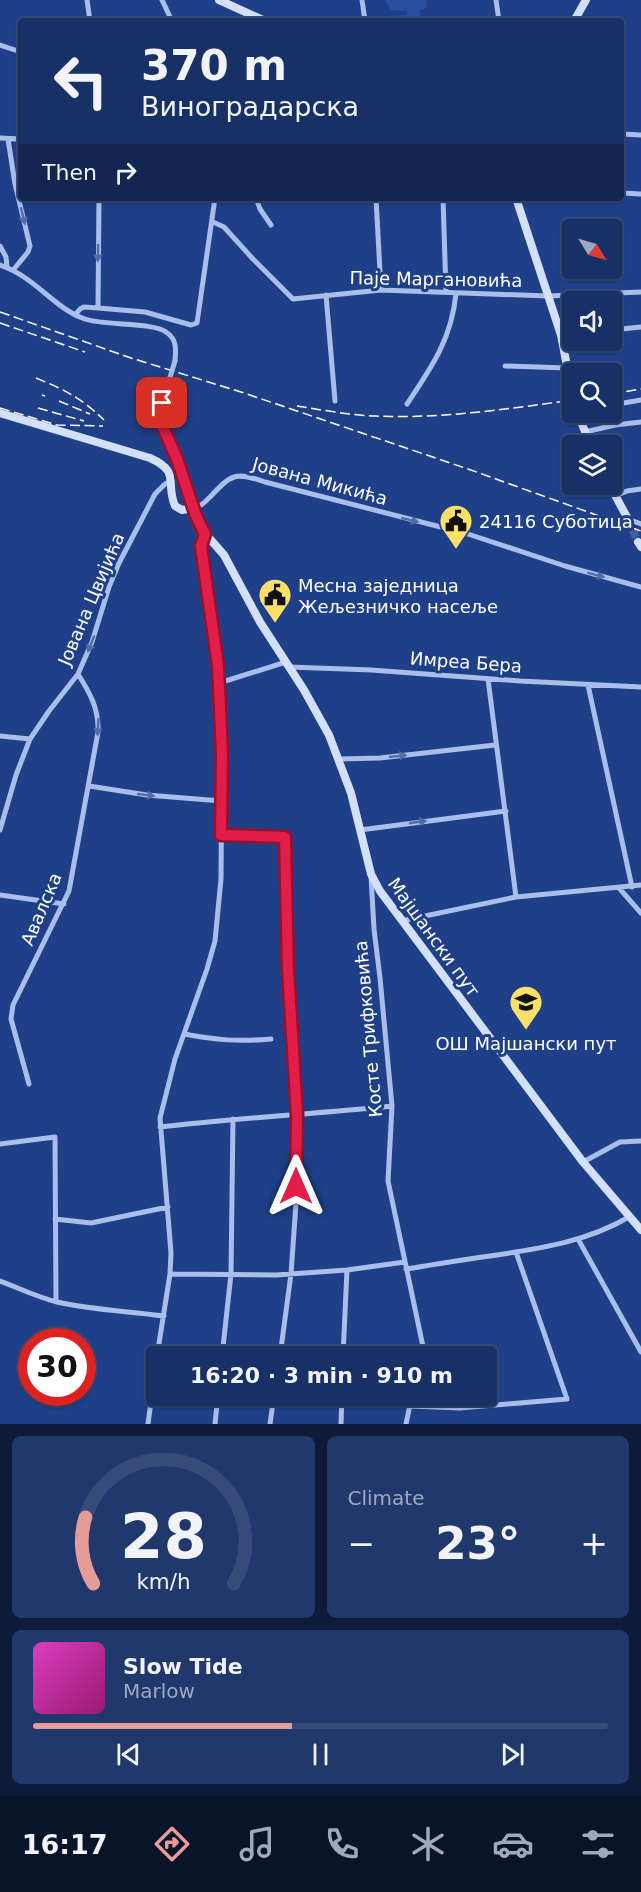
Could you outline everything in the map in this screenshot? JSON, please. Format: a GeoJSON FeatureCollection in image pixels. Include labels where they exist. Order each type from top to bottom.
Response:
{"type":"FeatureCollection","features":[{"type":"Feature","properties":{"kind":"street"},"geometry":{"type":"LineString","coordinates":[[87,0],[90,18]]}},
{"type":"Feature","properties":{"kind":"street"},"geometry":{"type":"LineString","coordinates":[[162,0],[171,18]]}},
{"type":"Feature","properties":{"kind":"street"},"geometry":{"type":"LineString","coordinates":[[219,0],[258,18]]}},
{"type":"Feature","properties":{"kind":"street"},"geometry":{"type":"LineString","coordinates":[[362,0],[365,18]]}},
{"type":"Feature","properties":{"kind":"street"},"geometry":{"type":"LineString","coordinates":[[496,0],[499,18]]}},
{"type":"Feature","properties":{"kind":"street"},"geometry":{"type":"LineString","coordinates":[[576,18],[586,0]]}},
{"type":"Feature","properties":{"kind":"street"},"geometry":{"type":"LineString","coordinates":[[0,45],[18,51]]}},
{"type":"Feature","properties":{"kind":"street"},"geometry":{"type":"LineString","coordinates":[[624,134],[641,135]]}},
{"type":"Feature","properties":{"kind":"street"},"geometry":{"type":"LineString","coordinates":[[0,138],[18,139]]}},
{"type":"Feature","properties":{"kind":"street"},"geometry":{"type":"LineString","coordinates":[[8,139],[18,196]]}},
{"type":"Feature","properties":{"kind":"street"},"geometry":{"type":"LineString","coordinates":[[624,193],[641,194]]}},
{"type":"Feature","properties":{"kind":"street"},"geometry":{"type":"LineString","coordinates":[[10,268],[28,252],[30,246],[19,201]]}},
{"type":"Feature","properties":{"kind":"street"},"geometry":{"type":"LineString","coordinates":[[98,308],[99,201]]}},
{"type":"Feature","properties":{"kind":"street"},"geometry":{"type":"LineString","coordinates":[[0,265],[10,268],[75,315],[80,309],[98,308],[146,312],[195,324],[199,319],[216,201]]}},
{"type":"Feature","properties":{"kind":"street"},"geometry":{"type":"LineString","coordinates":[[257,201],[271,225]]}},
{"type":"Feature","properties":{"kind":"street"},"geometry":{"type":"LineString","coordinates":[[376,201],[381,290]]}},
{"type":"Feature","properties":{"kind":"street"},"geometry":{"type":"LineString","coordinates":[[443,201],[446,292]]}},
{"type":"Feature","properties":{"kind":"street"},"geometry":{"type":"LineString","coordinates":[[517,201],[561,335],[566,363]]}},
{"type":"Feature","properties":{"kind":"street","name":"Паје Маргановића"},"geometry":{"type":"LineString","coordinates":[[213,222],[224,227],[292,299],[381,290],[548,296],[641,292]]}},
{"type":"Feature","properties":{"kind":"street"},"geometry":{"type":"LineString","coordinates":[[0,246],[10,268]]}},
{"type":"Feature","properties":{"kind":"street"},"geometry":{"type":"LineString","coordinates":[[407,404],[437,357],[448,331],[456,293]]}},
{"type":"Feature","properties":{"kind":"street"},"geometry":{"type":"LineString","coordinates":[[326,295],[335,401]]}},
{"type":"Feature","properties":{"kind":"street","name":"Мајшански пут"},"geometry":{"type":"LineString","coordinates":[[75,315],[98,322],[158,328],[174,341],[175,361],[162,403],[160,417],[162,425],[177,459],[199,524],[224,555],[260,622],[316,711],[339,759],[351,793],[371,874],[401,921],[583,1162],[641,1230]]}},
{"type":"Feature","properties":{"kind":"street"},"geometry":{"type":"LineString","coordinates":[[622,329],[641,327]]}},
{"type":"Feature","properties":{"kind":"street"},"geometry":{"type":"LineString","coordinates":[[505,366],[562,368]]}},
{"type":"Feature","properties":{"kind":"street"},"geometry":{"type":"LineString","coordinates":[[622,403],[641,400]]}},
{"type":"Feature","properties":{"kind":"street"},"geometry":{"type":"LineString","coordinates":[[0,413],[150,458],[166,468],[169,473],[175,506],[182,510],[194,508]]}},
{"type":"Feature","properties":{"kind":"street"},"geometry":{"type":"LineString","coordinates":[[582,423],[586,435]]}},
{"type":"Feature","properties":{"kind":"street"},"geometry":{"type":"LineString","coordinates":[[585,432],[615,425],[641,423]]}},
{"type":"Feature","properties":{"kind":"street","name":"Јована Микића"},"geometry":{"type":"LineString","coordinates":[[194,508],[201,506],[227,479],[246,476],[468,534],[565,566],[641,587]]}},
{"type":"Feature","properties":{"kind":"street","name":"Јована Цвијића"},"geometry":{"type":"LineString","coordinates":[[0,830],[16,775],[30,739],[78,674],[92,642],[119,563],[155,494],[165,484],[171,482]]}},
{"type":"Feature","properties":{"kind":"street"},"geometry":{"type":"LineString","coordinates":[[641,489],[627,490],[615,496],[628,519],[641,524]]}},
{"type":"Feature","properties":{"kind":"street"},"geometry":{"type":"LineString","coordinates":[[159,1346],[171,1253],[160,1127],[162,1103],[215,941],[219,903],[221,801],[219,683],[201,546],[205,534]]}},
{"type":"Feature","properties":{"kind":"street","name":"Имреа Бера"},"geometry":{"type":"LineString","coordinates":[[219,683],[287,665],[641,687]]}},
{"type":"Feature","properties":{"kind":"street","name":"Авалска"},"geometry":{"type":"LineString","coordinates":[[29,1084],[12,1018],[13,1005],[69,891],[98,732],[99,719],[96,706],[78,674]]}},
{"type":"Feature","properties":{"kind":"street"},"geometry":{"type":"LineString","coordinates":[[488,679],[516,897]]}},
{"type":"Feature","properties":{"kind":"street"},"geometry":{"type":"LineString","coordinates":[[588,685],[632,887]]}},
{"type":"Feature","properties":{"kind":"street"},"geometry":{"type":"LineString","coordinates":[[0,736],[30,739]]}},
{"type":"Feature","properties":{"kind":"street"},"geometry":{"type":"LineString","coordinates":[[339,759],[380,758],[495,745]]}},
{"type":"Feature","properties":{"kind":"street"},"geometry":{"type":"LineString","coordinates":[[88,786],[147,795],[221,801]]}},
{"type":"Feature","properties":{"kind":"street"},"geometry":{"type":"LineString","coordinates":[[360,830],[506,811]]}},
{"type":"Feature","properties":{"kind":"street"},"geometry":{"type":"LineString","coordinates":[[221,835],[285,837],[288,970],[297,1115],[296,1203],[291,1274],[281,1346]]}},
{"type":"Feature","properties":{"kind":"street","name":"Косте Трифковића"},"geometry":{"type":"LineString","coordinates":[[371,874],[374,929],[392,1106],[388,1181],[423,1346]]}},
{"type":"Feature","properties":{"kind":"street"},"geometry":{"type":"LineString","coordinates":[[401,921],[516,897],[641,885]]}},
{"type":"Feature","properties":{"kind":"street"},"geometry":{"type":"LineString","coordinates":[[619,888],[641,914]]}},
{"type":"Feature","properties":{"kind":"street"},"geometry":{"type":"LineString","coordinates":[[0,895],[64,904]]}},
{"type":"Feature","properties":{"kind":"street"},"geometry":{"type":"LineString","coordinates":[[184,1034],[231,1041],[270,1039]]}},
{"type":"Feature","properties":{"kind":"street"},"geometry":{"type":"LineString","coordinates":[[160,1127],[392,1106]]}},
{"type":"Feature","properties":{"kind":"street"},"geometry":{"type":"LineString","coordinates":[[223,1346],[231,1274],[233,1119]]}},
{"type":"Feature","properties":{"kind":"street"},"geometry":{"type":"LineString","coordinates":[[0,1144],[55,1137],[56,1302]]}},
{"type":"Feature","properties":{"kind":"street"},"geometry":{"type":"LineString","coordinates":[[583,1162],[620,1142],[641,1141]]}},
{"type":"Feature","properties":{"kind":"street"},"geometry":{"type":"LineString","coordinates":[[55,1219],[91,1223],[168,1208]]}},
{"type":"Feature","properties":{"kind":"street"},"geometry":{"type":"LineString","coordinates":[[406,1269],[516,1252],[579,1239],[614,1226],[629,1217]]}},
{"type":"Feature","properties":{"kind":"street"},"geometry":{"type":"LineString","coordinates":[[579,1239],[641,1352]]}},
{"type":"Feature","properties":{"kind":"street"},"geometry":{"type":"LineString","coordinates":[[497,1405],[567,1398],[516,1252]]}},
{"type":"Feature","properties":{"kind":"street"},"geometry":{"type":"LineString","coordinates":[[170,1274],[291,1274],[347,1270],[405,1262]]}},
{"type":"Feature","properties":{"kind":"street"},"geometry":{"type":"LineString","coordinates":[[343,1346],[347,1270]]}},
{"type":"Feature","properties":{"kind":"street"},"geometry":{"type":"LineString","coordinates":[[0,1281],[56,1302],[80,1307],[164,1316]]}},
{"type":"Feature","properties":{"kind":"street"},"geometry":{"type":"LineString","coordinates":[[148,1424],[150,1406]]}},
{"type":"Feature","properties":{"kind":"street"},"geometry":{"type":"LineString","coordinates":[[215,1424],[217,1406]]}},
{"type":"Feature","properties":{"kind":"street"},"geometry":{"type":"LineString","coordinates":[[270,1424],[272,1406]]}},
{"type":"Feature","properties":{"kind":"street"},"geometry":{"type":"LineString","coordinates":[[341,1424],[342,1406]]}},
{"type":"Feature","properties":{"kind":"street"},"geometry":{"type":"LineString","coordinates":[[406,1424],[409,1406],[460,1408],[481,1406]]}},
{"type":"Feature","properties":{"kind":"shaded area"},"geometry":{"type":"Polygon","coordinates":[[[385,0],[427,0],[426,8],[420,10],[420,18],[374,18],[407,15],[407,11],[391,10],[385,0]]]}},
{"type":"Feature","properties":{"kind":"tunnel"},"geometry":{"type":"LineString","coordinates":[[628,519],[638,542]]}},
{"type":"Feature","properties":{"kind":"railway"},"geometry":{"type":"LineString","coordinates":[[0,312],[131,358],[241,392],[468,469],[641,531]]}},
{"type":"Feature","properties":{"kind":"railway"},"geometry":{"type":"LineString","coordinates":[[0,323],[85,352]]}},
{"type":"Feature","properties":{"kind":"railway"},"geometry":{"type":"LineString","coordinates":[[36,378],[72,395],[104,420]]}},
{"type":"Feature","properties":{"kind":"railway"},"geometry":{"type":"LineString","coordinates":[[622,392],[641,389]]}},
{"type":"Feature","properties":{"kind":"railway"},"geometry":{"type":"LineString","coordinates":[[59,401],[90,414]]}},
{"type":"Feature","properties":{"kind":"railway"},"geometry":{"type":"LineString","coordinates":[[297,406],[336,412],[400,417],[474,412],[562,402]]}},
{"type":"Feature","properties":{"kind":"railway"},"geometry":{"type":"LineString","coordinates":[[0,408],[57,425],[103,426]]}},
{"type":"Feature","properties":{"kind":"railway"},"geometry":{"type":"LineString","coordinates":[[38,408],[84,421]]}},
{"type":"Feature","properties":{"kind":"place","name":"24116 Суботица"},"geometry":{"type":"Point","coordinates":[456,550]}},
{"type":"Feature","properties":{"kind":"place","name":"Месна заједница Жељезничко насеље"},"geometry":{"type":"Point","coordinates":[275,624]}},
{"type":"Feature","properties":{"kind":"place","name":"ОШ Мајшански пут"},"geometry":{"type":"Point","coordinates":[526,1031]}},
{"type":"Feature","properties":{"kind":"route"},"geometry":{"type":"LineString","coordinates":[[162,403],[160,417],[165,435],[177,459],[196,516],[205,534],[201,546],[219,683],[222,753],[221,835],[252,837],[281,835],[285,837],[288,970],[297,1115],[296,1186]]}}]}
